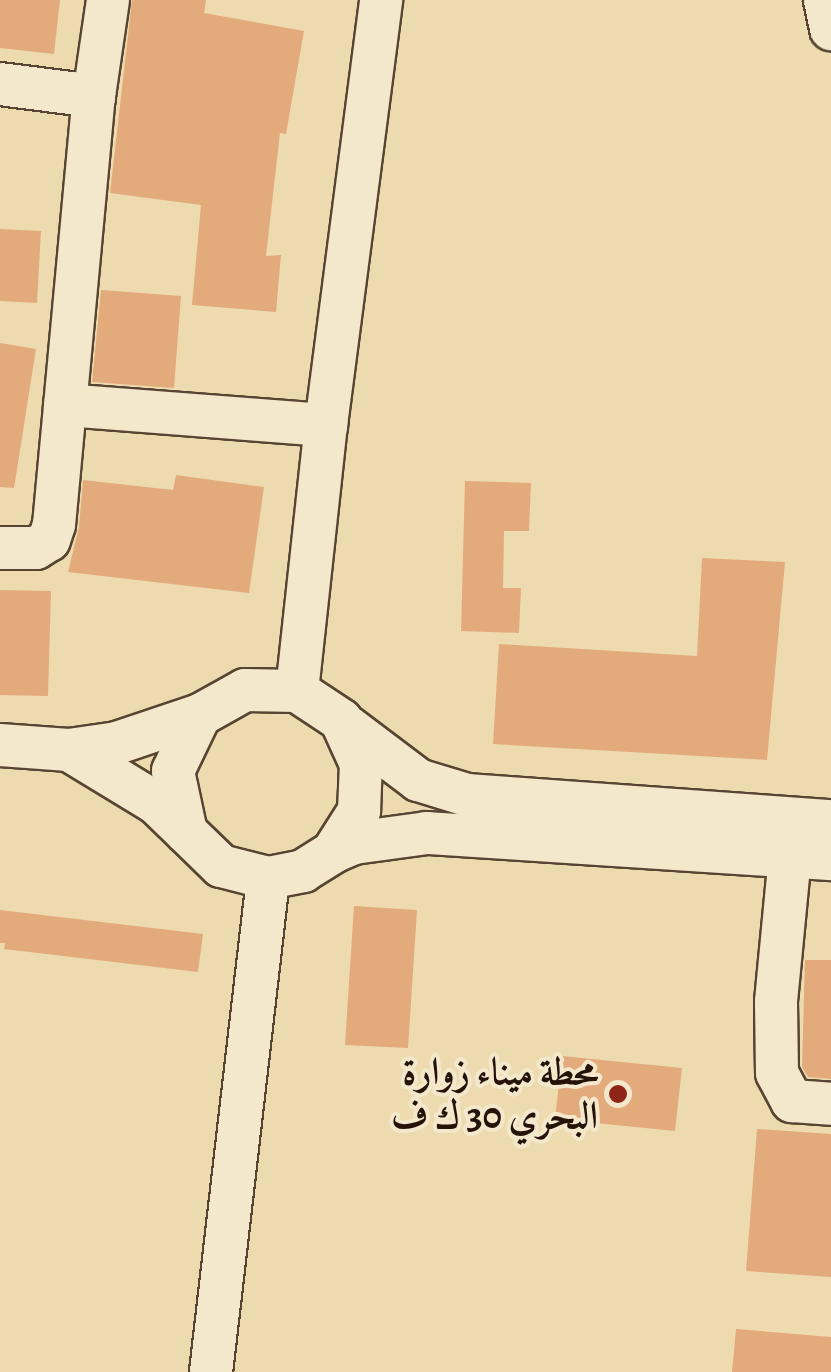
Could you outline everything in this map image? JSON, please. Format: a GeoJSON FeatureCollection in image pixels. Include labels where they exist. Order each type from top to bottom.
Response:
{"type":"FeatureCollection","features":[{"type":"Feature","properties":{"kind":"street"},"geometry":{"type":"LineString","coordinates":[[0,548],[36,548],[48,540],[54,524],[94,96],[108,0]]}},
{"type":"Feature","properties":{"kind":"street"},"geometry":{"type":"LineString","coordinates":[[297,691],[326,425],[381,0]]}},
{"type":"Feature","properties":{"kind":"street"},"geometry":{"type":"LineString","coordinates":[[824,0],[831,29]]}},
{"type":"Feature","properties":{"kind":"street"},"geometry":{"type":"LineString","coordinates":[[0,84],[94,96]]}},
{"type":"Feature","properties":{"kind":"street"},"geometry":{"type":"LineString","coordinates":[[64,406],[326,425]]}},
{"type":"Feature","properties":{"kind":"street"},"geometry":{"type":"LineString","coordinates":[[0,745],[69,750],[118,743],[200,715],[246,690],[297,691],[418,780],[467,795],[831,821]]}},
{"type":"Feature","properties":{"kind":"street"},"geometry":{"type":"LineString","coordinates":[[186,832],[173,772],[200,715]]}},
{"type":"Feature","properties":{"kind":"street"},"geometry":{"type":"LineString","coordinates":[[333,852],[359,811],[362,764],[341,720]]}},
{"type":"Feature","properties":{"kind":"street"},"geometry":{"type":"LineString","coordinates":[[69,750],[156,803],[221,866],[268,878],[302,871],[354,843],[427,833],[810,858],[776,1002],[777,1073],[792,1100],[831,1104]]}},
{"type":"Feature","properties":{"kind":"street"},"geometry":{"type":"LineString","coordinates":[[210,1372],[268,878]]}},
{"type":"Feature","properties":{"kind":"building"},"geometry":{"type":"Polygon","coordinates":[[[0,0],[60,0],[54,54],[0,48],[0,0]]]}},
{"type":"Feature","properties":{"kind":"building"},"geometry":{"type":"Polygon","coordinates":[[[132,0],[206,0],[204,13],[304,31],[286,134],[280,133],[266,256],[281,255],[276,312],[192,305],[201,205],[110,193],[132,0]]]}},
{"type":"Feature","properties":{"kind":"building"},"geometry":{"type":"Polygon","coordinates":[[[0,229],[41,231],[37,303],[0,301],[0,229]]]}},
{"type":"Feature","properties":{"kind":"building"},"geometry":{"type":"Polygon","coordinates":[[[101,290],[181,296],[174,388],[92,382],[101,290]]]}},
{"type":"Feature","properties":{"kind":"building"},"geometry":{"type":"Polygon","coordinates":[[[0,343],[36,349],[14,488],[0,487],[0,343]]]}},
{"type":"Feature","properties":{"kind":"building"},"geometry":{"type":"Polygon","coordinates":[[[176,475],[264,487],[249,593],[68,572],[79,527],[83,480],[173,490],[176,475]]]}},
{"type":"Feature","properties":{"kind":"building"},"geometry":{"type":"Polygon","coordinates":[[[465,481],[531,483],[529,531],[504,531],[503,588],[521,588],[519,633],[461,631],[465,481]]]}},
{"type":"Feature","properties":{"kind":"building"},"geometry":{"type":"Polygon","coordinates":[[[702,558],[785,562],[767,760],[493,744],[499,644],[697,656],[702,558]]]}},
{"type":"Feature","properties":{"kind":"building"},"geometry":{"type":"Polygon","coordinates":[[[0,590],[51,591],[48,696],[0,695],[0,590]]]}},
{"type":"Feature","properties":{"kind":"building"},"geometry":{"type":"Polygon","coordinates":[[[354,906],[417,910],[408,1048],[345,1045],[354,906]]]}},
{"type":"Feature","properties":{"kind":"building"},"geometry":{"type":"Polygon","coordinates":[[[0,910],[203,934],[198,972],[4,949],[5,943],[0,943],[0,910]]]}},
{"type":"Feature","properties":{"kind":"building"},"geometry":{"type":"Polygon","coordinates":[[[805,960],[831,960],[831,1079],[808,1077],[802,1067],[805,960]]]}},
{"type":"Feature","properties":{"kind":"building","name":"محطة ميناء زوارة البحري 30 ك ف"},"geometry":{"type":"Polygon","coordinates":[[[562,1056],[682,1068],[675,1131],[555,1119],[562,1056]]]}},
{"type":"Feature","properties":{"kind":"building"},"geometry":{"type":"Polygon","coordinates":[[[757,1129],[831,1134],[831,1277],[746,1271],[757,1129]]]}},
{"type":"Feature","properties":{"kind":"building"},"geometry":{"type":"Polygon","coordinates":[[[736,1329],[831,1337],[831,1372],[732,1372],[736,1329]]]}},
{"type":"Feature","properties":{"kind":"place","name":"محطة ميناء زوارة البحري 30 ك ف"},"geometry":{"type":"Point","coordinates":[618,1094]}}]}
